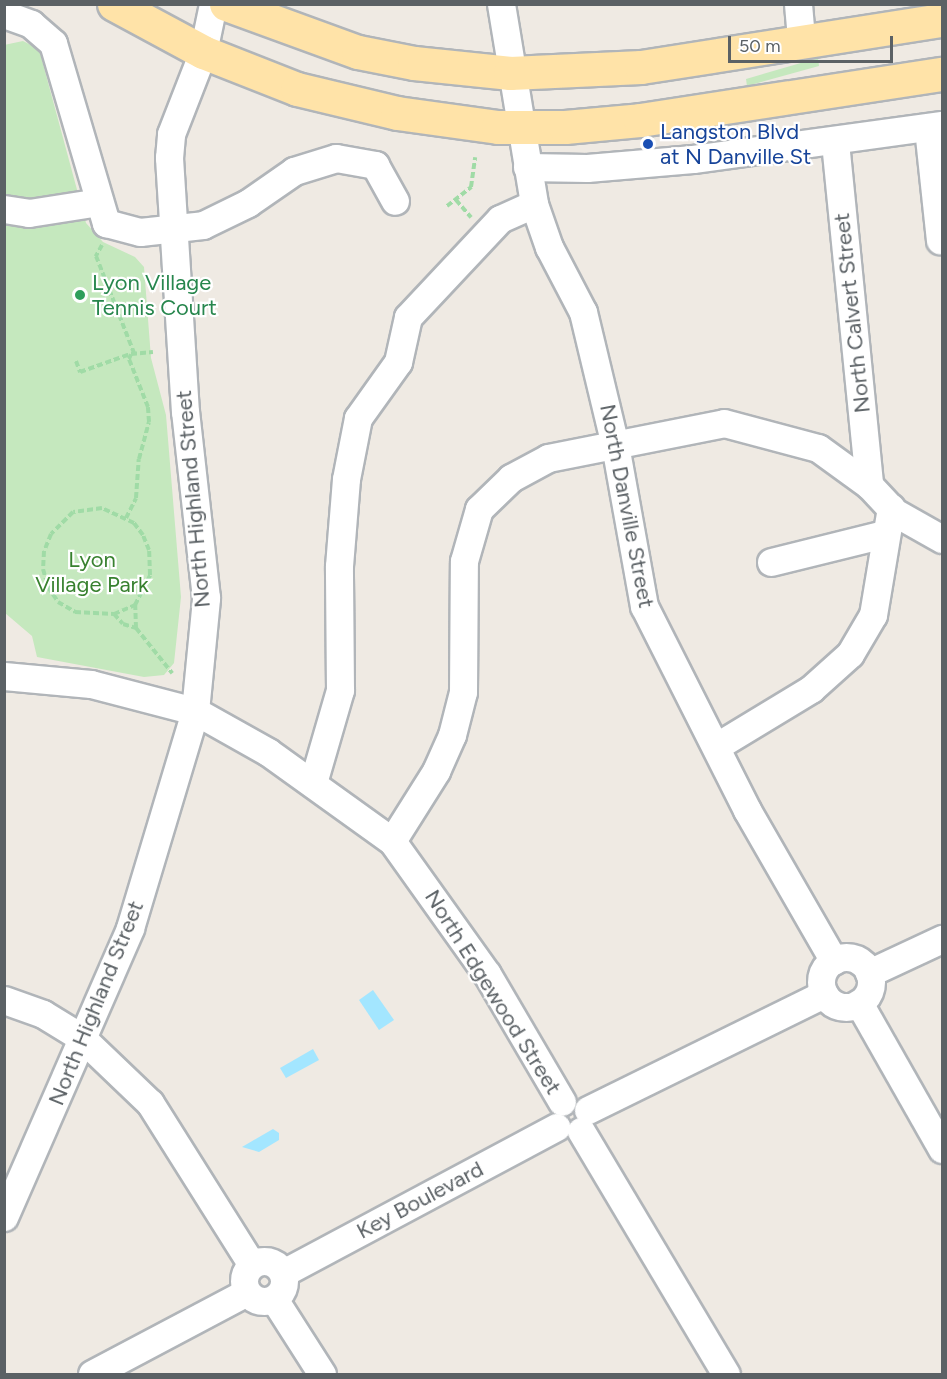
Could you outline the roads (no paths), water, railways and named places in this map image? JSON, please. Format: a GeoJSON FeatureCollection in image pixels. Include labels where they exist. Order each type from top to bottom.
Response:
{"type":"FeatureCollection","features":[{"type":"Feature","properties":{"kind":"main road"},"geometry":{"type":"LineString","coordinates":[[114,4],[204,52],[286,85],[365,107],[433,119],[520,127],[640,120],[942,74]]}},
{"type":"Feature","properties":{"kind":"main road"},"geometry":{"type":"LineString","coordinates":[[226,4],[357,52],[414,63],[510,73],[612,70],[942,20]]}},
{"type":"Feature","properties":{"kind":"street","name":"North Highland Street"},"geometry":{"type":"LineString","coordinates":[[4,1217],[130,928],[195,711],[206,598],[185,412],[172,231],[171,134],[204,52],[213,4]]}},
{"type":"Feature","properties":{"kind":"street","name":"North Danville Street"},"geometry":{"type":"LineString","coordinates":[[501,4],[510,73],[534,204],[549,247],[584,312],[615,445],[644,606],[672,666],[717,746],[747,810],[834,961]]}},
{"type":"Feature","properties":{"kind":"street"},"geometry":{"type":"LineString","coordinates":[[798,4],[801,42]]}},
{"type":"Feature","properties":{"kind":"street"},"geometry":{"type":"LineString","coordinates":[[4,14],[31,24],[53,43],[106,223],[140,232],[172,231],[207,224],[227,214],[294,171],[336,158],[375,165],[395,201]]}},
{"type":"Feature","properties":{"kind":"street"},"geometry":{"type":"LineString","coordinates":[[527,167],[587,168],[682,160],[835,142],[935,126],[940,240]]}},
{"type":"Feature","properties":{"kind":"street","name":"North Calvert Street"},"geometry":{"type":"LineString","coordinates":[[835,142],[869,484]]}},
{"type":"Feature","properties":{"kind":"street"},"geometry":{"type":"LineString","coordinates":[[4,209],[29,213],[99,202]]}},
{"type":"Feature","properties":{"kind":"street"},"geometry":{"type":"LineString","coordinates":[[313,783],[340,690],[339,566],[346,479],[358,418],[398,362],[408,317],[500,219],[534,204]]}},
{"type":"Feature","properties":{"kind":"street"},"geometry":{"type":"LineString","coordinates":[[392,842],[436,771],[455,724],[463,692],[464,561],[479,509],[511,478],[548,458],[724,423],[818,448],[869,484],[891,508],[942,539]]}},
{"type":"Feature","properties":{"kind":"street"},"geometry":{"type":"LineString","coordinates":[[717,746],[811,689],[850,654],[873,615],[884,534],[891,508]]}},
{"type":"Feature","properties":{"kind":"street"},"geometry":{"type":"LineString","coordinates":[[771,562],[884,534]]}},
{"type":"Feature","properties":{"kind":"street","name":"North Edgewood Street"},"geometry":{"type":"LineString","coordinates":[[4,676],[91,684],[195,711],[268,752],[392,842],[487,974],[726,1374]]}},
{"type":"Feature","properties":{"kind":"street"},"geometry":{"type":"LineString","coordinates":[[869,973],[942,939]]}},
{"type":"Feature","properties":{"kind":"street"},"geometry":{"type":"LineString","coordinates":[[854,959],[869,973],[869,989],[859,1003],[840,1006],[824,994],[821,978],[834,961],[854,959]]}},
{"type":"Feature","properties":{"kind":"street","name":"Key Boulevard"},"geometry":{"type":"LineString","coordinates":[[283,1273],[572,1117],[824,994]]}},
{"type":"Feature","properties":{"kind":"street"},"geometry":{"type":"LineString","coordinates":[[4,1000],[43,1014],[82,1038],[150,1103],[252,1265]]}},
{"type":"Feature","properties":{"kind":"street"},"geometry":{"type":"LineString","coordinates":[[859,1003],[942,1149]]}},
{"type":"Feature","properties":{"kind":"street"},"geometry":{"type":"LineString","coordinates":[[269,1262],[283,1273],[284,1287],[274,1299],[259,1301],[247,1292],[244,1277],[252,1265],[269,1262]]}},
{"type":"Feature","properties":{"kind":"street"},"geometry":{"type":"LineString","coordinates":[[92,1374],[247,1292]]}},
{"type":"Feature","properties":{"kind":"street"},"geometry":{"type":"LineString","coordinates":[[274,1299],[322,1374]]}},
{"type":"Feature","properties":{"kind":"water"},"geometry":{"type":"Polygon","coordinates":[[[373,990],[394,1020],[379,1030],[359,1000],[373,990]]]}},
{"type":"Feature","properties":{"kind":"water"},"geometry":{"type":"Polygon","coordinates":[[[313,1049],[319,1060],[286,1078],[280,1068],[313,1049]]]}},
{"type":"Feature","properties":{"kind":"water"},"geometry":{"type":"Polygon","coordinates":[[[273,1129],[279,1133],[279,1140],[259,1152],[242,1147],[273,1129]]]}},
{"type":"Feature","properties":{"kind":"place","name":"Langston Blvd at N Danville St"},"geometry":{"type":"Point","coordinates":[648,144]}},
{"type":"Feature","properties":{"kind":"place","name":"Lyon Village Tennis Court"},"geometry":{"type":"Point","coordinates":[80,295]}},
{"type":"Feature","properties":{"kind":"park label","name":"Lyon Village Park"},"geometry":{"type":"Point","coordinates":[92,572]}}]}
